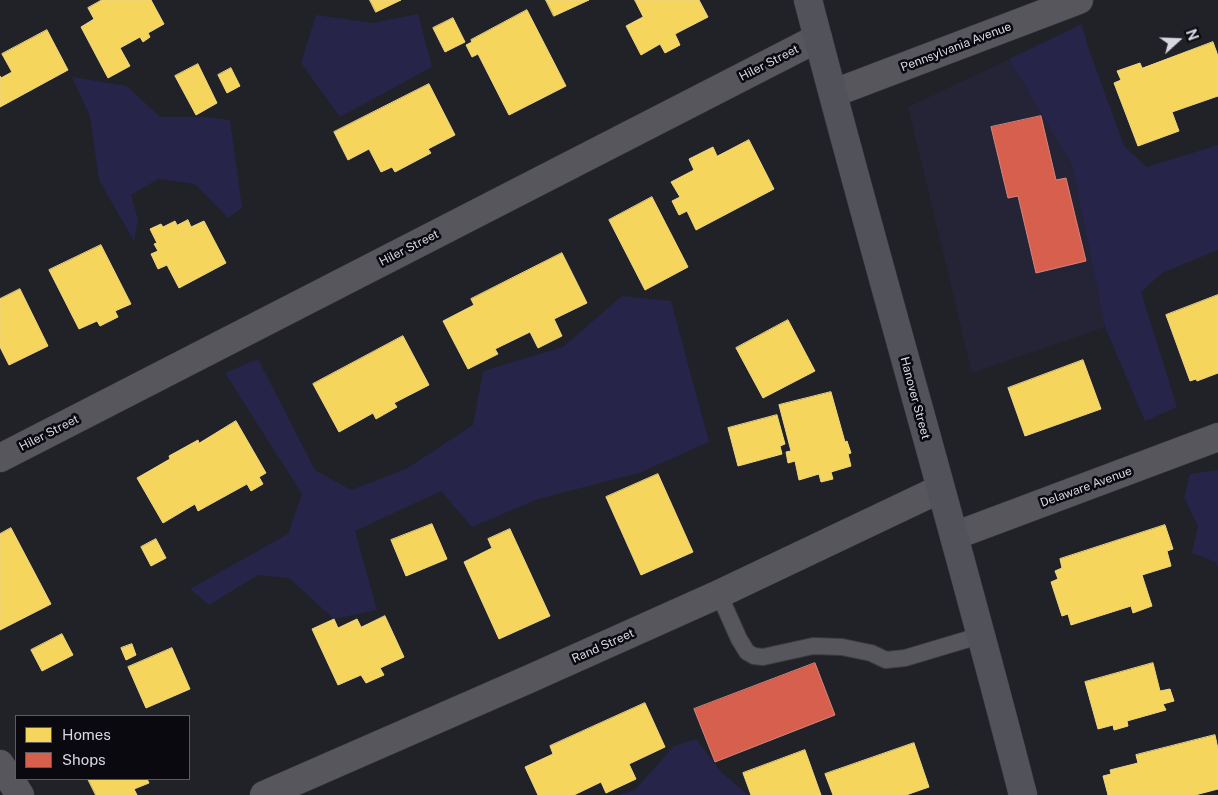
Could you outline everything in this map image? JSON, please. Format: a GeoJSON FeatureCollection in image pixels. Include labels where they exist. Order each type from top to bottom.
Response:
{"type":"FeatureCollection","features":[{"type":"Feature","properties":{"kind":"main road","name":"Hanover Street"},"geometry":{"type":"LineString","coordinates":[[808,0],[940,489],[982,635],[1023,795]]}},
{"type":"Feature","properties":{"kind":"street","name":"Pennsylvania Avenue"},"geometry":{"type":"LineString","coordinates":[[834,94],[1079,0]]}},
{"type":"Feature","properties":{"kind":"street","name":"Hiler Street"},"geometry":{"type":"LineString","coordinates":[[0,458],[818,38]]}},
{"type":"Feature","properties":{"kind":"street","name":"Delaware Avenue"},"geometry":{"type":"LineString","coordinates":[[954,536],[1218,437]]}},
{"type":"Feature","properties":{"kind":"street","name":"Rand Street"},"geometry":{"type":"LineString","coordinates":[[264,795],[718,594],[940,489]]}},
{"type":"Feature","properties":{"kind":"street"},"geometry":{"type":"LineString","coordinates":[[0,764],[20,795]]}},
{"type":"Feature","properties":{"kind":"lane"},"geometry":{"type":"LineString","coordinates":[[718,594],[739,639],[747,652],[754,656],[763,657],[813,646],[842,646],[871,653],[886,660],[905,658],[982,635]]}},
{"type":"Feature","properties":{"kind":"shaded area"},"geometry":{"type":"Polygon","coordinates":[[[418,14],[432,67],[340,117],[301,63],[316,15],[372,23],[418,14]]]}},
{"type":"Feature","properties":{"kind":"shaded area"},"geometry":{"type":"Polygon","coordinates":[[[1082,24],[1087,44],[1124,146],[1147,167],[1218,145],[1218,250],[1162,273],[1141,292],[1177,407],[1145,421],[1105,327],[1072,165],[1009,59],[1082,24]]]}},
{"type":"Feature","properties":{"kind":"shaded area"},"geometry":{"type":"Polygon","coordinates":[[[1009,59],[1072,165],[1105,327],[972,373],[908,107],[1009,59]]]}},
{"type":"Feature","properties":{"kind":"shaded area"},"geometry":{"type":"Polygon","coordinates":[[[72,77],[127,86],[160,117],[207,117],[230,120],[242,208],[228,218],[195,184],[158,179],[131,195],[138,219],[134,241],[99,180],[90,116],[72,77]]]}},
{"type":"Feature","properties":{"kind":"shaded area"},"geometry":{"type":"Polygon","coordinates":[[[622,296],[671,301],[709,442],[639,473],[538,499],[472,527],[441,491],[355,531],[377,610],[334,619],[289,578],[258,575],[209,605],[190,589],[288,534],[302,494],[225,373],[258,359],[315,470],[351,490],[406,469],[473,425],[483,371],[563,347],[622,296]]]}},
{"type":"Feature","properties":{"kind":"shaded area"},"geometry":{"type":"Polygon","coordinates":[[[1218,470],[1218,568],[1216,562],[1192,553],[1198,526],[1184,497],[1190,474],[1218,470]]]}},
{"type":"Feature","properties":{"kind":"shaded area"},"geometry":{"type":"Polygon","coordinates":[[[696,739],[721,772],[748,795],[618,795],[635,790],[674,746],[696,739]]]}},
{"type":"Feature","properties":{"kind":"building: Homes"},"geometry":{"type":"Polygon","coordinates":[[[102,0],[151,0],[164,24],[148,33],[150,37],[143,42],[140,37],[120,48],[130,66],[108,78],[81,27],[94,19],[88,8],[102,0]]]}},
{"type":"Feature","properties":{"kind":"building: Homes"},"geometry":{"type":"Polygon","coordinates":[[[370,0],[401,0],[376,12],[370,0]]]}},
{"type":"Feature","properties":{"kind":"building: Homes"},"geometry":{"type":"Polygon","coordinates":[[[546,0],[589,0],[554,16],[546,0]]]}},
{"type":"Feature","properties":{"kind":"building: Homes"},"geometry":{"type":"Polygon","coordinates":[[[635,0],[699,0],[708,17],[675,34],[680,45],[665,53],[660,44],[641,55],[626,26],[643,17],[635,0]]]}},
{"type":"Feature","properties":{"kind":"building: Homes"},"geometry":{"type":"Polygon","coordinates":[[[527,10],[566,86],[509,115],[478,54],[472,57],[466,45],[472,42],[471,40],[527,10]]]}},
{"type":"Feature","properties":{"kind":"building: Homes"},"geometry":{"type":"Polygon","coordinates":[[[453,18],[465,42],[445,52],[433,28],[453,18]]]}},
{"type":"Feature","properties":{"kind":"building: Homes"},"geometry":{"type":"Polygon","coordinates":[[[47,30],[68,70],[0,107],[0,76],[1,78],[12,72],[2,54],[47,30]]]}},
{"type":"Feature","properties":{"kind":"building: Homes"},"geometry":{"type":"Polygon","coordinates":[[[1213,42],[1218,56],[1218,96],[1172,112],[1179,131],[1138,146],[1114,83],[1121,80],[1117,71],[1140,63],[1142,68],[1213,42]]]}},
{"type":"Feature","properties":{"kind":"building: Homes"},"geometry":{"type":"Polygon","coordinates":[[[198,64],[217,103],[196,115],[175,76],[198,64]]]}},
{"type":"Feature","properties":{"kind":"building: Homes"},"geometry":{"type":"Polygon","coordinates":[[[231,68],[240,86],[227,93],[218,75],[231,68]]]}},
{"type":"Feature","properties":{"kind":"building: Homes"},"geometry":{"type":"Polygon","coordinates":[[[429,84],[455,135],[428,149],[431,153],[395,172],[392,167],[381,172],[369,149],[348,160],[334,132],[429,84]]]}},
{"type":"Feature","properties":{"kind":"building: Homes"},"geometry":{"type":"Polygon","coordinates":[[[749,140],[774,189],[696,230],[687,211],[679,215],[672,201],[680,197],[671,182],[694,170],[689,159],[713,147],[717,156],[749,140]]]}},
{"type":"Feature","properties":{"kind":"building: Homes"},"geometry":{"type":"Polygon","coordinates":[[[652,197],[688,267],[645,290],[609,220],[652,197]]]}},
{"type":"Feature","properties":{"kind":"building: Homes"},"geometry":{"type":"Polygon","coordinates":[[[188,220],[191,227],[204,221],[226,263],[179,288],[167,265],[158,269],[151,254],[158,251],[154,244],[157,243],[150,229],[161,224],[163,227],[175,221],[177,225],[188,220]]]}},
{"type":"Feature","properties":{"kind":"building: Homes"},"geometry":{"type":"Polygon","coordinates":[[[101,245],[131,304],[115,311],[118,317],[100,326],[97,321],[79,329],[49,270],[101,245]]]}},
{"type":"Feature","properties":{"kind":"building: Homes"},"geometry":{"type":"Polygon","coordinates":[[[562,253],[587,303],[554,319],[562,336],[538,348],[530,332],[495,349],[498,354],[468,369],[443,321],[474,305],[471,299],[562,253]]]}},
{"type":"Feature","properties":{"kind":"building: Homes"},"geometry":{"type":"Polygon","coordinates":[[[20,289],[48,346],[9,365],[0,347],[0,299],[20,289]]]}},
{"type":"Feature","properties":{"kind":"building: Homes"},"geometry":{"type":"Polygon","coordinates":[[[1218,295],[1218,373],[1197,381],[1196,379],[1190,381],[1166,315],[1218,295]]]}},
{"type":"Feature","properties":{"kind":"building: Homes"},"geometry":{"type":"Polygon","coordinates":[[[788,320],[815,371],[763,398],[736,348],[788,320]]]}},
{"type":"Feature","properties":{"kind":"building: Homes"},"geometry":{"type":"Polygon","coordinates":[[[403,336],[429,385],[394,403],[397,407],[376,419],[373,413],[339,432],[313,384],[403,336]]]}},
{"type":"Feature","properties":{"kind":"building: Homes"},"geometry":{"type":"Polygon","coordinates":[[[1083,360],[1101,409],[1025,436],[1008,388],[1083,360]]]}},
{"type":"Feature","properties":{"kind":"building: Homes"},"geometry":{"type":"Polygon","coordinates":[[[831,392],[845,442],[847,441],[851,453],[848,454],[851,466],[831,472],[833,479],[821,482],[819,474],[799,480],[795,461],[788,463],[786,452],[791,451],[779,405],[831,392]]]}},
{"type":"Feature","properties":{"kind":"building: Homes"},"geometry":{"type":"Polygon","coordinates":[[[777,415],[785,444],[780,446],[782,454],[738,466],[728,428],[777,415]]]}},
{"type":"Feature","properties":{"kind":"building: Homes"},"geometry":{"type":"Polygon","coordinates":[[[236,421],[266,473],[259,477],[263,484],[251,491],[247,484],[198,511],[195,504],[163,523],[137,478],[170,459],[169,456],[198,440],[199,443],[236,421]]]}},
{"type":"Feature","properties":{"kind":"building: Homes"},"geometry":{"type":"Polygon","coordinates":[[[658,474],[693,552],[641,575],[606,497],[658,474]]]}},
{"type":"Feature","properties":{"kind":"building: Homes"},"geometry":{"type":"Polygon","coordinates":[[[432,524],[447,559],[406,576],[391,540],[432,524]]]}},
{"type":"Feature","properties":{"kind":"building: Homes"},"geometry":{"type":"Polygon","coordinates":[[[1165,525],[1173,549],[1167,551],[1171,566],[1142,575],[1152,606],[1133,613],[1131,606],[1071,625],[1068,614],[1062,616],[1051,582],[1058,579],[1055,571],[1062,568],[1060,559],[1165,525]]]}},
{"type":"Feature","properties":{"kind":"building: Homes"},"geometry":{"type":"Polygon","coordinates":[[[11,528],[51,604],[0,630],[0,534],[11,528]]]}},
{"type":"Feature","properties":{"kind":"building: Homes"},"geometry":{"type":"Polygon","coordinates":[[[510,529],[550,616],[499,639],[464,562],[492,548],[488,539],[510,529]]]}},
{"type":"Feature","properties":{"kind":"building: Homes"},"geometry":{"type":"Polygon","coordinates":[[[156,539],[166,558],[151,566],[141,547],[156,539]]]}},
{"type":"Feature","properties":{"kind":"building: Homes"},"geometry":{"type":"Polygon","coordinates":[[[385,616],[404,657],[380,668],[384,675],[366,683],[361,675],[338,685],[312,629],[334,619],[338,628],[357,619],[361,627],[385,616]]]}},
{"type":"Feature","properties":{"kind":"building: Homes"},"geometry":{"type":"Polygon","coordinates":[[[62,634],[73,655],[42,671],[31,650],[62,634]]]}},
{"type":"Feature","properties":{"kind":"building: Homes"},"geometry":{"type":"Polygon","coordinates":[[[132,644],[136,655],[126,660],[121,648],[132,644]]]}},
{"type":"Feature","properties":{"kind":"building: Homes"},"geometry":{"type":"Polygon","coordinates":[[[172,648],[190,689],[146,708],[128,667],[172,648]]]}},
{"type":"Feature","properties":{"kind":"building: Homes"},"geometry":{"type":"Polygon","coordinates":[[[1153,663],[1160,691],[1170,689],[1174,701],[1163,704],[1166,710],[1127,721],[1128,726],[1114,730],[1113,725],[1098,729],[1085,682],[1153,663]]]}},
{"type":"Feature","properties":{"kind":"building: Homes"},"geometry":{"type":"Polygon","coordinates":[[[645,703],[665,747],[629,764],[636,779],[606,793],[601,782],[574,795],[538,795],[525,767],[553,754],[550,746],[645,703]]]}},
{"type":"Feature","properties":{"kind":"building: Homes"},"geometry":{"type":"Polygon","coordinates":[[[1215,735],[1218,749],[1218,789],[1195,795],[1108,795],[1103,776],[1111,774],[1110,770],[1138,763],[1136,755],[1215,735]]]}},
{"type":"Feature","properties":{"kind":"building: Homes"},"geometry":{"type":"Polygon","coordinates":[[[914,743],[929,787],[906,795],[833,795],[825,774],[914,743]]]}},
{"type":"Feature","properties":{"kind":"building: Homes"},"geometry":{"type":"Polygon","coordinates":[[[805,750],[821,795],[751,795],[743,773],[805,750]]]}},
{"type":"Feature","properties":{"kind":"building: Homes"},"geometry":{"type":"Polygon","coordinates":[[[88,780],[148,780],[149,783],[134,789],[137,795],[96,795],[88,780]]]}},
{"type":"Feature","properties":{"kind":"building: Shops"},"geometry":{"type":"Polygon","coordinates":[[[1041,116],[1056,180],[1066,178],[1086,261],[1036,273],[1018,196],[1008,198],[991,127],[1041,116]]]}},
{"type":"Feature","properties":{"kind":"building: Shops"},"geometry":{"type":"Polygon","coordinates":[[[815,663],[835,715],[715,762],[694,709],[815,663]]]}}]}
